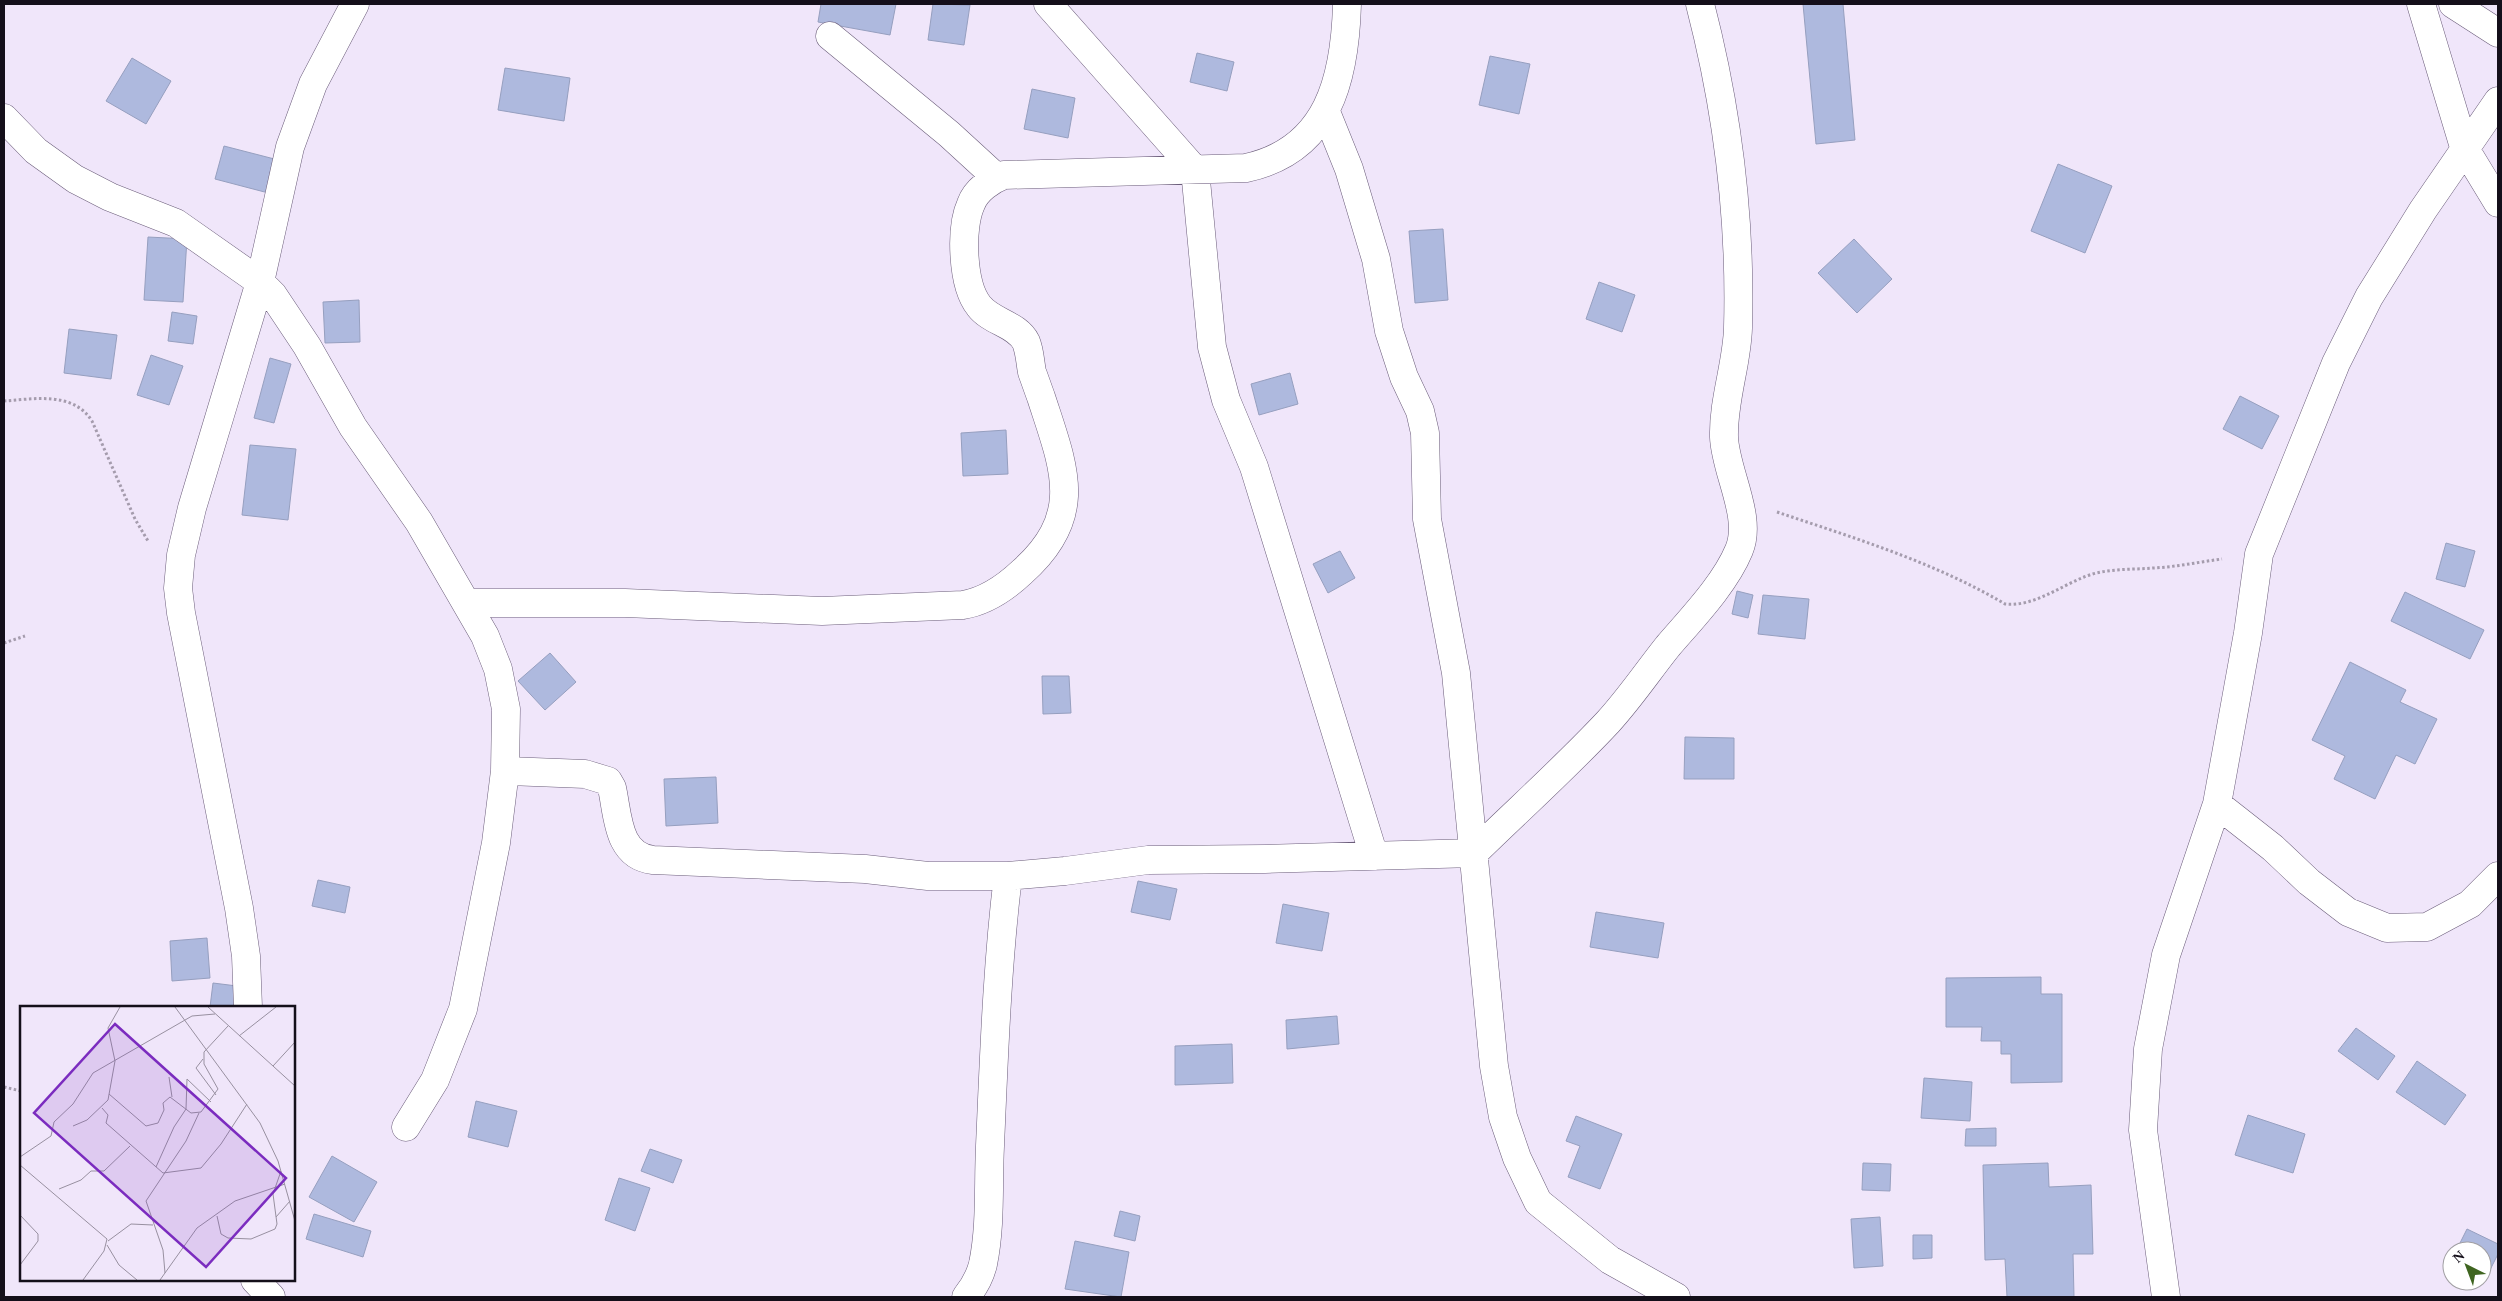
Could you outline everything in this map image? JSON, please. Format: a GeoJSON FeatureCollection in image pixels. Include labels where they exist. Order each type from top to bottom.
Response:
{"type":"FeatureCollection","features":[{"type":"Feature","properties":{"kind":"street"},"geometry":{"type":"LineString","coordinates":[[248,1006],[246,956],[239,908],[223,837],[213,770],[196,694],[178,588],[181,555],[192,508],[260,282],[293,138],[313,84],[355,4]]}},
{"type":"Feature","properties":{"kind":"street"},"geometry":{"type":"LineString","coordinates":[[1048,4],[1195,170],[1212,347],[1226,400],[1254,468],[1374,856]]}},
{"type":"Feature","properties":{"kind":"street"},"geometry":{"type":"LineString","coordinates":[[466,603],[625,603],[822,611],[963,605],[981,600],[1010,583],[1048,544],[1059,526],[1065,486],[1062,464],[1032,371],[1025,340],[1018,332],[989,316],[980,308],[969,289],[965,260],[966,218],[976,195],[997,178],[1018,173],[1195,170],[1246,168],[1262,165],[1300,142],[1326,112],[1336,85],[1346,34],[1347,4]]}},
{"type":"Feature","properties":{"kind":"street"},"geometry":{"type":"LineString","coordinates":[[505,771],[585,774],[608,781],[612,788],[625,842],[631,850],[645,859],[865,869],[928,876],[1008,876],[1065,871],[1148,860],[1474,853],[1609,721],[1701,608],[1737,555],[1742,542],[1738,499],[1726,456],[1724,426],[1737,353],[1737,244],[1726,140],[1708,35],[1700,4]]}},
{"type":"Feature","properties":{"kind":"street"},"geometry":{"type":"LineString","coordinates":[[2421,4],[2464,147],[2498,204]]}},
{"type":"Feature","properties":{"kind":"street"},"geometry":{"type":"LineString","coordinates":[[2453,4],[2498,33]]}},
{"type":"Feature","properties":{"kind":"street"},"geometry":{"type":"LineString","coordinates":[[830,36],[949,134],[997,178]]}},
{"type":"Feature","properties":{"kind":"street"},"geometry":{"type":"LineString","coordinates":[[2166,1297],[2143,1130],[2148,1049],[2166,955],[2217,804],[2248,633],[2259,554],[2332,371],[2369,297],[2464,147],[2498,101]]}},
{"type":"Feature","properties":{"kind":"street"},"geometry":{"type":"LineString","coordinates":[[1326,112],[1349,170],[1376,259],[1390,331],[1404,377],[1420,411],[1425,433],[1427,519],[1456,673],[1494,1066],[1503,1116],[1517,1158],[1538,1202],[1610,1260],[1676,1297]]}},
{"type":"Feature","properties":{"kind":"street"},"geometry":{"type":"LineString","coordinates":[[4,118],[36,151],[75,179],[110,197],[176,223],[260,282],[287,314],[353,426],[419,522],[485,636],[498,669],[506,709],[505,771],[496,843],[463,1010],[435,1080],[406,1127]]}},
{"type":"Feature","properties":{"kind":"street"},"geometry":{"type":"LineString","coordinates":[[2217,804],[2273,848],[2308,882],[2348,912],[2387,928],[2427,927],[2470,904],[2498,876]]}},
{"type":"Feature","properties":{"kind":"street"},"geometry":{"type":"LineString","coordinates":[[966,1297],[976,1284],[983,1266],[989,1230],[990,1149],[999,950],[1008,876]]}},
{"type":"Feature","properties":{"kind":"street"},"geometry":{"type":"LineString","coordinates":[[257,1281],[271,1297]]}},
{"type":"Feature","properties":{"kind":"path"},"geometry":{"type":"LineString","coordinates":[[4,401],[47,398],[72,402],[81,408],[92,421],[131,511],[149,542]]}},
{"type":"Feature","properties":{"kind":"path"},"geometry":{"type":"LineString","coordinates":[[1738,499],[1910,558],[1964,580],[2005,604],[2021,604],[2034,600],[2086,576],[2103,572],[2154,568],[2259,554]]}},
{"type":"Feature","properties":{"kind":"path"},"geometry":{"type":"LineString","coordinates":[[4,643],[25,636]]}},
{"type":"Feature","properties":{"kind":"path"},"geometry":{"type":"LineString","coordinates":[[4,1087],[20,1091]]}},
{"type":"Feature","properties":{"kind":"building"},"geometry":{"type":"Polygon","coordinates":[[[821,4],[896,4],[890,35],[818,22],[821,4]]]}},
{"type":"Feature","properties":{"kind":"building"},"geometry":{"type":"Polygon","coordinates":[[[933,4],[970,5],[964,45],[928,40],[933,4]]]}},
{"type":"Feature","properties":{"kind":"building"},"geometry":{"type":"Polygon","coordinates":[[[1803,4],[1843,4],[1855,140],[1816,144],[1803,4]]]}},
{"type":"Feature","properties":{"kind":"building"},"geometry":{"type":"Polygon","coordinates":[[[1197,53],[1234,62],[1227,91],[1190,82],[1197,53]]]}},
{"type":"Feature","properties":{"kind":"building"},"geometry":{"type":"Polygon","coordinates":[[[1490,56],[1530,64],[1519,114],[1479,105],[1490,56]]]}},
{"type":"Feature","properties":{"kind":"building"},"geometry":{"type":"Polygon","coordinates":[[[132,58],[171,81],[146,124],[106,101],[132,58]]]}},
{"type":"Feature","properties":{"kind":"building"},"geometry":{"type":"Polygon","coordinates":[[[505,68],[570,78],[564,121],[498,110],[505,68]]]}},
{"type":"Feature","properties":{"kind":"building"},"geometry":{"type":"Polygon","coordinates":[[[1032,89],[1075,98],[1068,138],[1024,129],[1032,89]]]}},
{"type":"Feature","properties":{"kind":"building"},"geometry":{"type":"Polygon","coordinates":[[[224,146],[286,162],[276,195],[215,179],[224,146]]]}},
{"type":"Feature","properties":{"kind":"building"},"geometry":{"type":"Polygon","coordinates":[[[2058,164],[2112,186],[2085,253],[2031,231],[2058,164]]]}},
{"type":"Feature","properties":{"kind":"building"},"geometry":{"type":"Polygon","coordinates":[[[1443,229],[1448,300],[1415,303],[1409,231],[1443,229]]]}},
{"type":"Feature","properties":{"kind":"building"},"geometry":{"type":"Polygon","coordinates":[[[148,237],[187,239],[183,302],[144,300],[148,237]]]}},
{"type":"Feature","properties":{"kind":"building"},"geometry":{"type":"Polygon","coordinates":[[[1854,239],[1892,279],[1857,313],[1818,273],[1854,239]]]}},
{"type":"Feature","properties":{"kind":"building"},"geometry":{"type":"Polygon","coordinates":[[[1599,282],[1635,295],[1622,332],[1586,319],[1599,282]]]}},
{"type":"Feature","properties":{"kind":"building"},"geometry":{"type":"Polygon","coordinates":[[[359,300],[360,342],[325,343],[323,302],[359,300]]]}},
{"type":"Feature","properties":{"kind":"building"},"geometry":{"type":"Polygon","coordinates":[[[172,312],[197,316],[193,344],[168,341],[172,312]]]}},
{"type":"Feature","properties":{"kind":"building"},"geometry":{"type":"Polygon","coordinates":[[[69,329],[117,335],[111,379],[64,373],[69,329]]]}},
{"type":"Feature","properties":{"kind":"building"},"geometry":{"type":"Polygon","coordinates":[[[151,355],[183,366],[169,405],[137,395],[151,355]]]}},
{"type":"Feature","properties":{"kind":"building"},"geometry":{"type":"Polygon","coordinates":[[[270,358],[291,364],[274,423],[254,418],[270,358]]]}},
{"type":"Feature","properties":{"kind":"building"},"geometry":{"type":"Polygon","coordinates":[[[1290,373],[1298,404],[1259,415],[1251,384],[1290,373]]]}},
{"type":"Feature","properties":{"kind":"building"},"geometry":{"type":"Polygon","coordinates":[[[2240,396],[2279,416],[2262,449],[2223,429],[2240,396]]]}},
{"type":"Feature","properties":{"kind":"building"},"geometry":{"type":"Polygon","coordinates":[[[1006,430],[1008,474],[963,476],[961,433],[1006,430]]]}},
{"type":"Feature","properties":{"kind":"building"},"geometry":{"type":"Polygon","coordinates":[[[250,445],[296,449],[288,520],[242,515],[250,445]]]}},
{"type":"Feature","properties":{"kind":"building"},"geometry":{"type":"Polygon","coordinates":[[[2446,543],[2475,551],[2465,587],[2436,579],[2446,543]]]}},
{"type":"Feature","properties":{"kind":"building"},"geometry":{"type":"Polygon","coordinates":[[[1340,551],[1355,578],[1328,593],[1313,564],[1340,551]]]}},
{"type":"Feature","properties":{"kind":"building"},"geometry":{"type":"Polygon","coordinates":[[[1737,591],[1753,595],[1748,618],[1732,614],[1737,591]]]}},
{"type":"Feature","properties":{"kind":"building"},"geometry":{"type":"Polygon","coordinates":[[[2405,592],[2484,630],[2470,659],[2391,621],[2405,592]]]}},
{"type":"Feature","properties":{"kind":"building"},"geometry":{"type":"Polygon","coordinates":[[[1763,595],[1809,599],[1805,639],[1758,634],[1763,595]]]}},
{"type":"Feature","properties":{"kind":"building"},"geometry":{"type":"Polygon","coordinates":[[[550,653],[576,682],[545,710],[518,681],[550,653]]]}},
{"type":"Feature","properties":{"kind":"building"},"geometry":{"type":"Polygon","coordinates":[[[2350,662],[2406,690],[2400,702],[2437,719],[2415,764],[2396,755],[2375,799],[2334,779],[2345,756],[2312,740],[2350,662]]]}},
{"type":"Feature","properties":{"kind":"building"},"geometry":{"type":"Polygon","coordinates":[[[1042,676],[1069,676],[1071,713],[1043,714],[1042,676]]]}},
{"type":"Feature","properties":{"kind":"building"},"geometry":{"type":"Polygon","coordinates":[[[1685,737],[1734,738],[1734,779],[1684,779],[1685,737]]]}},
{"type":"Feature","properties":{"kind":"building"},"geometry":{"type":"Polygon","coordinates":[[[716,777],[718,823],[666,826],[664,779],[716,777]]]}},
{"type":"Feature","properties":{"kind":"building"},"geometry":{"type":"Polygon","coordinates":[[[318,880],[350,887],[345,913],[312,906],[318,880]]]}},
{"type":"Feature","properties":{"kind":"building"},"geometry":{"type":"Polygon","coordinates":[[[1138,881],[1177,889],[1170,920],[1131,912],[1138,881]]]}},
{"type":"Feature","properties":{"kind":"building"},"geometry":{"type":"Polygon","coordinates":[[[1283,904],[1329,913],[1322,951],[1276,943],[1283,904]]]}},
{"type":"Feature","properties":{"kind":"building"},"geometry":{"type":"Polygon","coordinates":[[[1596,912],[1664,923],[1658,958],[1590,947],[1596,912]]]}},
{"type":"Feature","properties":{"kind":"building"},"geometry":{"type":"Polygon","coordinates":[[[207,938],[210,978],[172,981],[170,941],[207,938]]]}},
{"type":"Feature","properties":{"kind":"building"},"geometry":{"type":"Polygon","coordinates":[[[2041,977],[2041,994],[2062,994],[2062,1082],[2011,1083],[2011,1054],[2001,1054],[2001,1041],[1981,1041],[1982,1027],[1946,1027],[1946,978],[2041,977]]]}},
{"type":"Feature","properties":{"kind":"building"},"geometry":{"type":"Polygon","coordinates":[[[213,983],[237,986],[235,1006],[210,1006],[213,983]]]}},
{"type":"Feature","properties":{"kind":"building"},"geometry":{"type":"Polygon","coordinates":[[[1337,1016],[1339,1044],[1287,1049],[1286,1020],[1337,1016]]]}},
{"type":"Feature","properties":{"kind":"building"},"geometry":{"type":"Polygon","coordinates":[[[2356,1028],[2395,1056],[2378,1080],[2338,1051],[2356,1028]]]}},
{"type":"Feature","properties":{"kind":"building"},"geometry":{"type":"Polygon","coordinates":[[[1232,1044],[1233,1083],[1175,1085],[1175,1046],[1232,1044]]]}},
{"type":"Feature","properties":{"kind":"building"},"geometry":{"type":"Polygon","coordinates":[[[2417,1061],[2466,1095],[2445,1125],[2396,1092],[2417,1061]]]}},
{"type":"Feature","properties":{"kind":"building"},"geometry":{"type":"Polygon","coordinates":[[[1924,1078],[1972,1082],[1970,1121],[1921,1118],[1924,1078]]]}},
{"type":"Feature","properties":{"kind":"building"},"geometry":{"type":"Polygon","coordinates":[[[476,1101],[517,1111],[508,1147],[468,1137],[476,1101]]]}},
{"type":"Feature","properties":{"kind":"building"},"geometry":{"type":"Polygon","coordinates":[[[2248,1115],[2305,1134],[2293,1173],[2235,1155],[2248,1115]]]}},
{"type":"Feature","properties":{"kind":"building"},"geometry":{"type":"Polygon","coordinates":[[[1576,1116],[1622,1134],[1600,1189],[1568,1177],[1580,1146],[1566,1141],[1576,1116]]]}},
{"type":"Feature","properties":{"kind":"building"},"geometry":{"type":"Polygon","coordinates":[[[1996,1128],[1996,1146],[1965,1146],[1966,1129],[1996,1128]]]}},
{"type":"Feature","properties":{"kind":"building"},"geometry":{"type":"Polygon","coordinates":[[[650,1149],[682,1160],[673,1183],[641,1171],[650,1149]]]}},
{"type":"Feature","properties":{"kind":"building"},"geometry":{"type":"Polygon","coordinates":[[[332,1156],[377,1182],[354,1222],[309,1197],[332,1156]]]}},
{"type":"Feature","properties":{"kind":"building"},"geometry":{"type":"Polygon","coordinates":[[[1863,1163],[1891,1164],[1890,1191],[1862,1190],[1863,1163]]]}},
{"type":"Feature","properties":{"kind":"building"},"geometry":{"type":"Polygon","coordinates":[[[2048,1163],[2049,1187],[2091,1185],[2093,1254],[2073,1254],[2074,1297],[2007,1297],[2005,1259],[1985,1260],[1983,1165],[2048,1163]]]}},
{"type":"Feature","properties":{"kind":"building"},"geometry":{"type":"Polygon","coordinates":[[[619,1178],[650,1188],[635,1231],[605,1220],[619,1178]]]}},
{"type":"Feature","properties":{"kind":"building"},"geometry":{"type":"Polygon","coordinates":[[[1120,1211],[1140,1216],[1135,1241],[1114,1236],[1120,1211]]]}},
{"type":"Feature","properties":{"kind":"building"},"geometry":{"type":"Polygon","coordinates":[[[314,1214],[371,1231],[363,1257],[306,1239],[314,1214]]]}},
{"type":"Feature","properties":{"kind":"building"},"geometry":{"type":"Polygon","coordinates":[[[1880,1217],[1883,1266],[1854,1268],[1851,1219],[1880,1217]]]}},
{"type":"Feature","properties":{"kind":"building"},"geometry":{"type":"Polygon","coordinates":[[[2467,1229],[2492,1241],[2461,1241],[2467,1229]]]}},
{"type":"Feature","properties":{"kind":"building"},"geometry":{"type":"Polygon","coordinates":[[[1913,1235],[1932,1235],[1932,1258],[1913,1259],[1913,1235]]]}},
{"type":"Feature","properties":{"kind":"building"},"geometry":{"type":"Polygon","coordinates":[[[1075,1241],[1129,1252],[1121,1297],[1065,1289],[1075,1241]]]}},
{"type":"Feature","properties":{"kind":"building"},"geometry":{"type":"Polygon","coordinates":[[[2492,1241],[2498,1244],[2498,1254],[2492,1266],[2492,1241]]]}}]}
